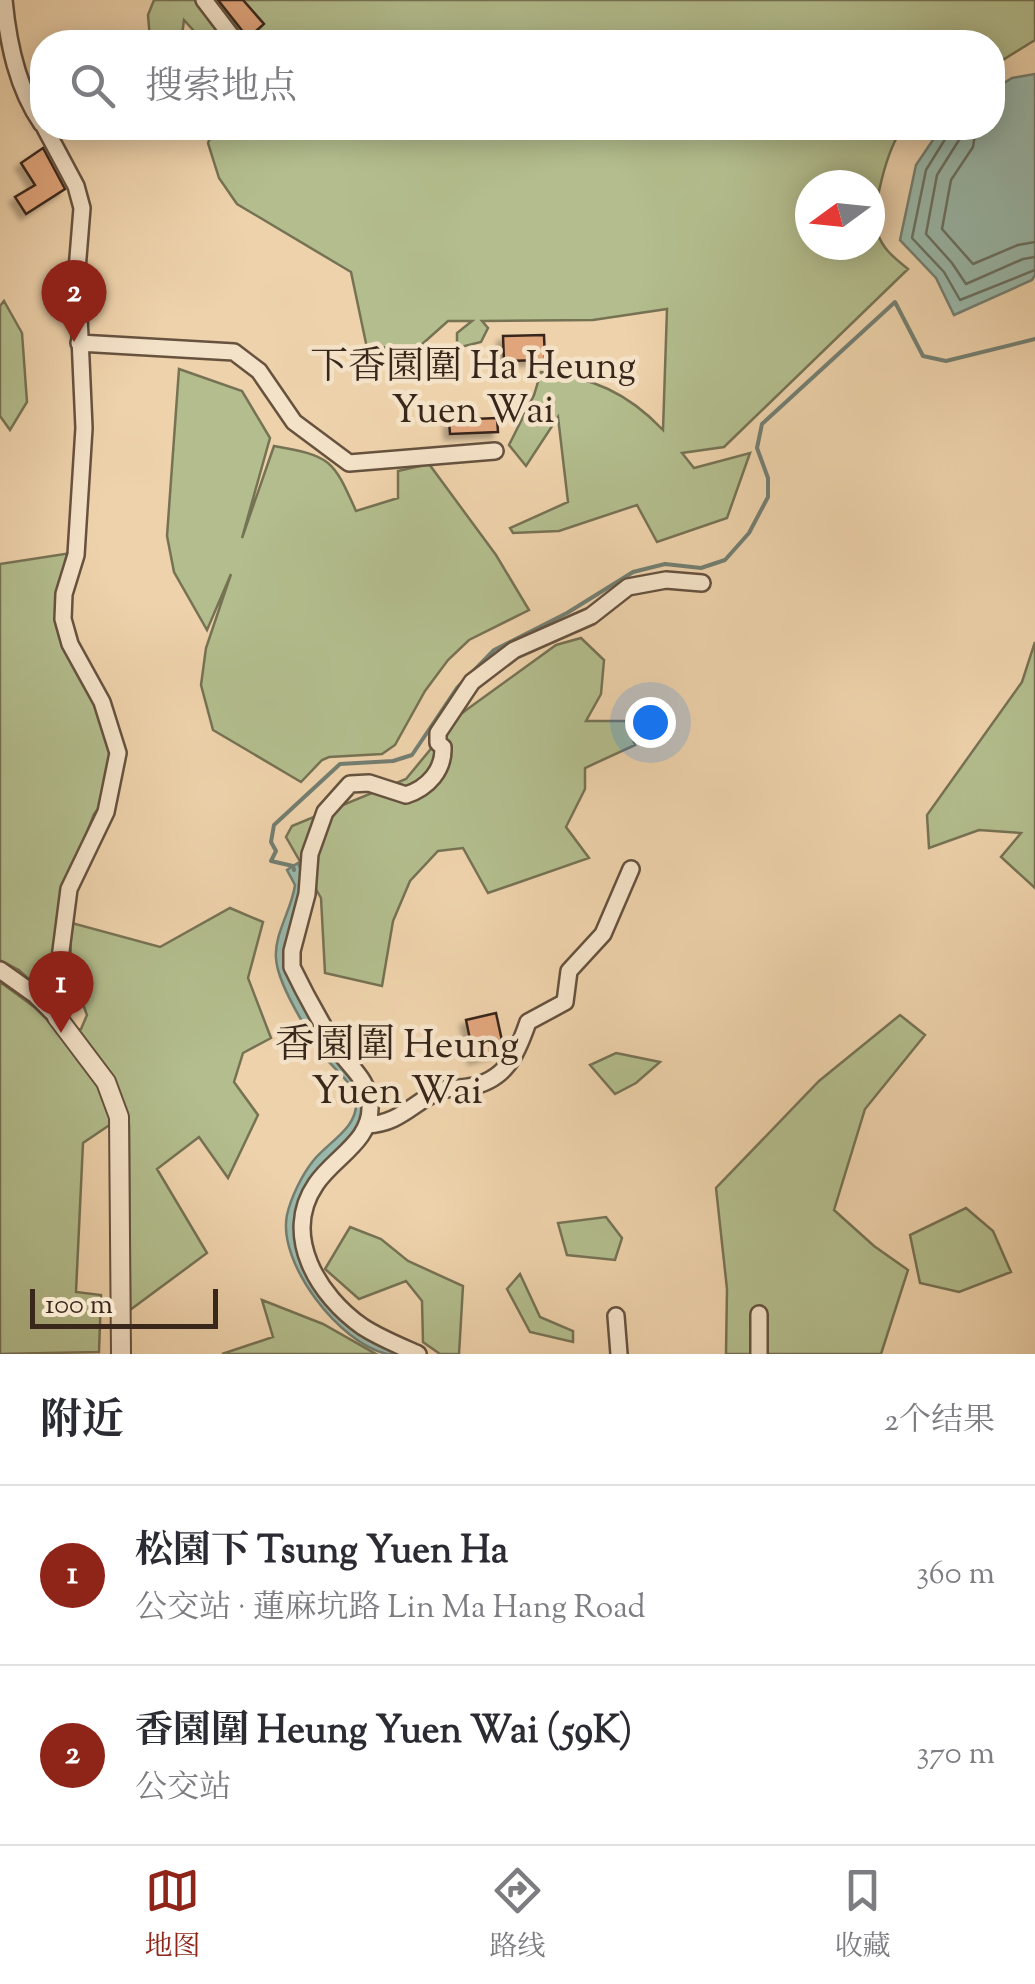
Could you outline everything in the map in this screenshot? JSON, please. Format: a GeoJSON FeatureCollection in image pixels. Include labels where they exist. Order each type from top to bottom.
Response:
{"type":"FeatureCollection","features":[{"type":"Feature","properties":{"kind":"street"},"geometry":{"type":"LineString","coordinates":[[4,0],[10,45],[30,100]]}},
{"type":"Feature","properties":{"kind":"street"},"geometry":{"type":"LineString","coordinates":[[204,0],[227,30]]}},
{"type":"Feature","properties":{"kind":"street"},"geometry":{"type":"LineString","coordinates":[[52,140],[80,200],[77,264],[84,428],[76,555],[64,594],[63,620],[70,644],[102,702],[118,754],[106,812],[69,888],[59,966],[70,1003],[57,1017]]}},
{"type":"Feature","properties":{"kind":"street"},"geometry":{"type":"LineString","coordinates":[[80,343],[234,352],[259,371],[294,422],[349,464],[495,450]]}},
{"type":"Feature","properties":{"kind":"street"},"geometry":{"type":"LineString","coordinates":[[418,1354],[375,1334],[348,1315],[319,1280],[301,1237],[301,1219],[313,1188],[327,1169],[361,1138],[370,1107],[362,1078],[339,1052],[292,967],[292,951],[307,894],[307,866],[325,812],[350,784],[369,784],[406,795],[430,782],[444,760],[438,733],[458,700],[483,672],[514,650],[591,616],[628,586],[666,580],[702,583]]}},
{"type":"Feature","properties":{"kind":"street"},"geometry":{"type":"LineString","coordinates":[[367,1125],[394,1121],[443,1089],[481,1084],[512,1064],[528,1022],[565,1002],[569,971],[603,934],[630,870]]}},
{"type":"Feature","properties":{"kind":"street"},"geometry":{"type":"LineString","coordinates":[[0,970],[34,994],[57,1017],[106,1082],[119,1117],[121,1354]]}},
{"type":"Feature","properties":{"kind":"street"},"geometry":{"type":"LineString","coordinates":[[758,1354],[760,1314]]}},
{"type":"Feature","properties":{"kind":"street"},"geometry":{"type":"LineString","coordinates":[[616,1316],[619,1354]]}},
{"type":"Feature","properties":{"kind":"green space"},"geometry":{"type":"Polygon","coordinates":[[[154,0],[1035,0],[1035,40],[1005,59],[1005,30],[193,30],[184,20],[183,30],[149,30],[148,15],[154,0]]]}},
{"type":"Feature","properties":{"kind":"green space"},"geometry":{"type":"Polygon","coordinates":[[[209,140],[896,140],[885,170],[795,170],[795,260],[885,260],[885,248],[908,269],[724,447],[682,453],[694,468],[750,453],[727,518],[657,542],[637,505],[559,531],[513,533],[510,528],[568,502],[558,417],[526,466],[509,445],[541,372],[577,378],[608,389],[636,406],[663,430],[667,309],[593,320],[482,321],[488,328],[481,342],[457,348],[457,333],[472,321],[448,321],[420,346],[367,348],[351,272],[237,204],[219,178],[209,140]]]}},
{"type":"Feature","properties":{"kind":"green space"},"geometry":{"type":"Polygon","coordinates":[[[4,301],[22,333],[27,402],[10,430],[0,416],[0,306],[4,301]]]}},
{"type":"Feature","properties":{"kind":"green space"},"geometry":{"type":"Polygon","coordinates":[[[179,369],[242,391],[270,438],[242,538],[274,446],[308,453],[328,463],[342,481],[356,511],[398,498],[398,471],[429,464],[496,555],[529,610],[469,640],[448,660],[425,691],[395,745],[382,754],[329,757],[301,782],[213,730],[201,685],[206,648],[231,574],[207,630],[174,572],[167,536],[179,369]]]}},
{"type":"Feature","properties":{"kind":"green space"},"geometry":{"type":"Polygon","coordinates":[[[71,553],[60,583],[56,625],[93,700],[111,756],[103,802],[87,832],[85,850],[68,877],[58,982],[61,997],[55,1004],[19,970],[0,960],[0,564],[71,553]]]}},
{"type":"Feature","properties":{"kind":"green space"},"geometry":{"type":"Polygon","coordinates":[[[581,638],[604,660],[601,694],[586,721],[625,721],[635,745],[585,768],[585,789],[566,827],[589,858],[488,893],[463,848],[438,851],[410,881],[393,921],[382,986],[325,973],[321,898],[286,837],[292,826],[406,779],[458,716],[556,645],[581,638]]]}},
{"type":"Feature","properties":{"kind":"green space"},"geometry":{"type":"Polygon","coordinates":[[[1035,642],[1035,888],[1001,857],[1021,833],[979,830],[929,848],[927,815],[1022,682],[1035,642]]]}},
{"type":"Feature","properties":{"kind":"green space"},"geometry":{"type":"Polygon","coordinates":[[[230,908],[263,922],[248,978],[271,1038],[243,1053],[234,1082],[258,1115],[228,1178],[199,1137],[157,1169],[207,1253],[130,1310],[129,1125],[111,1124],[83,1143],[76,1292],[101,1295],[99,1352],[0,1354],[0,982],[44,1014],[57,1032],[81,1029],[87,1015],[73,970],[72,923],[160,947],[230,908]]]}},
{"type":"Feature","properties":{"kind":"green space"},"geometry":{"type":"Polygon","coordinates":[[[900,1015],[925,1035],[865,1109],[834,1210],[908,1270],[881,1354],[726,1354],[727,1289],[716,1188],[819,1081],[900,1015]]]}},
{"type":"Feature","properties":{"kind":"green space"},"geometry":{"type":"Polygon","coordinates":[[[616,1053],[660,1062],[636,1083],[615,1094],[590,1065],[616,1053]]]}},
{"type":"Feature","properties":{"kind":"green space"},"geometry":{"type":"Polygon","coordinates":[[[966,1208],[993,1231],[1011,1272],[959,1292],[920,1283],[910,1235],[966,1208]]]}},
{"type":"Feature","properties":{"kind":"green space"},"geometry":{"type":"Polygon","coordinates":[[[606,1217],[622,1238],[615,1260],[567,1255],[558,1223],[606,1217]]]}},
{"type":"Feature","properties":{"kind":"green space"},"geometry":{"type":"Polygon","coordinates":[[[350,1227],[381,1239],[408,1261],[463,1286],[459,1354],[440,1354],[423,1342],[422,1301],[406,1281],[359,1299],[325,1269],[350,1227]]]}},
{"type":"Feature","properties":{"kind":"green space"},"geometry":{"type":"Polygon","coordinates":[[[520,1274],[540,1317],[573,1331],[573,1342],[530,1332],[507,1289],[520,1274]]]}},
{"type":"Feature","properties":{"kind":"green space"},"geometry":{"type":"Polygon","coordinates":[[[262,1300],[323,1324],[376,1354],[222,1354],[273,1337],[262,1300]]]}},
{"type":"Feature","properties":{"kind":"water"},"geometry":{"type":"Polygon","coordinates":[[[1035,74],[1035,275],[1032,280],[954,315],[936,278],[900,240],[916,165],[933,140],[1005,140],[1005,82],[1035,74]]]}},
{"type":"Feature","properties":{"kind":"water"},"geometry":{"type":"Polygon","coordinates":[[[298,863],[304,879],[288,950],[364,1091],[364,1122],[303,1201],[320,1288],[410,1354],[387,1354],[369,1347],[332,1318],[302,1277],[286,1234],[287,1215],[301,1179],[352,1120],[356,1102],[352,1088],[326,1059],[302,1020],[278,968],[278,940],[295,885],[287,870],[298,863]]]}},
{"type":"Feature","properties":{"kind":"building"},"geometry":{"type":"Polygon","coordinates":[[[218,0],[243,0],[264,24],[257,30],[242,30],[218,0]]]}},
{"type":"Feature","properties":{"kind":"building"},"geometry":{"type":"Polygon","coordinates":[[[43,148],[65,189],[26,214],[15,197],[35,185],[21,163],[43,148]]]}},
{"type":"Feature","properties":{"kind":"building"},"geometry":{"type":"Polygon","coordinates":[[[544,335],[545,360],[504,361],[503,336],[544,335]]]}},
{"type":"Feature","properties":{"kind":"building"},"geometry":{"type":"Polygon","coordinates":[[[497,418],[498,432],[450,434],[449,420],[497,418]]]}},
{"type":"Feature","properties":{"kind":"building"},"geometry":{"type":"Polygon","coordinates":[[[496,1013],[504,1050],[474,1059],[466,1020],[496,1013]]]}},
{"type":"Feature","properties":{"kind":"waterway"},"geometry":{"type":"LineString","coordinates":[[294,870],[293,866],[271,861],[276,851],[271,842],[274,825],[340,764],[393,761],[412,755],[457,688],[494,650],[567,613],[633,572],[665,564],[701,568],[725,560],[749,533],[768,497],[768,478],[757,448],[762,424],[895,302],[923,356],[946,361],[1035,339]]}},
{"type":"Feature","properties":{"kind":"place","name":"香園圍 Heung Yuen Wai (59K)"},"geometry":{"type":"Point","coordinates":[74,342]}},
{"type":"Feature","properties":{"kind":"place","name":"松園下 Tsung Yuen Ha"},"geometry":{"type":"Point","coordinates":[61,1033]}},
{"type":"Feature","properties":{"kind":"district","name":"下香園圍 Ha Heung Yuen Wai"},"geometry":{"type":"Point","coordinates":[473,387]}},
{"type":"Feature","properties":{"kind":"district","name":"香園圍 Heung Yuen Wai"},"geometry":{"type":"Point","coordinates":[397,1066]}}]}
